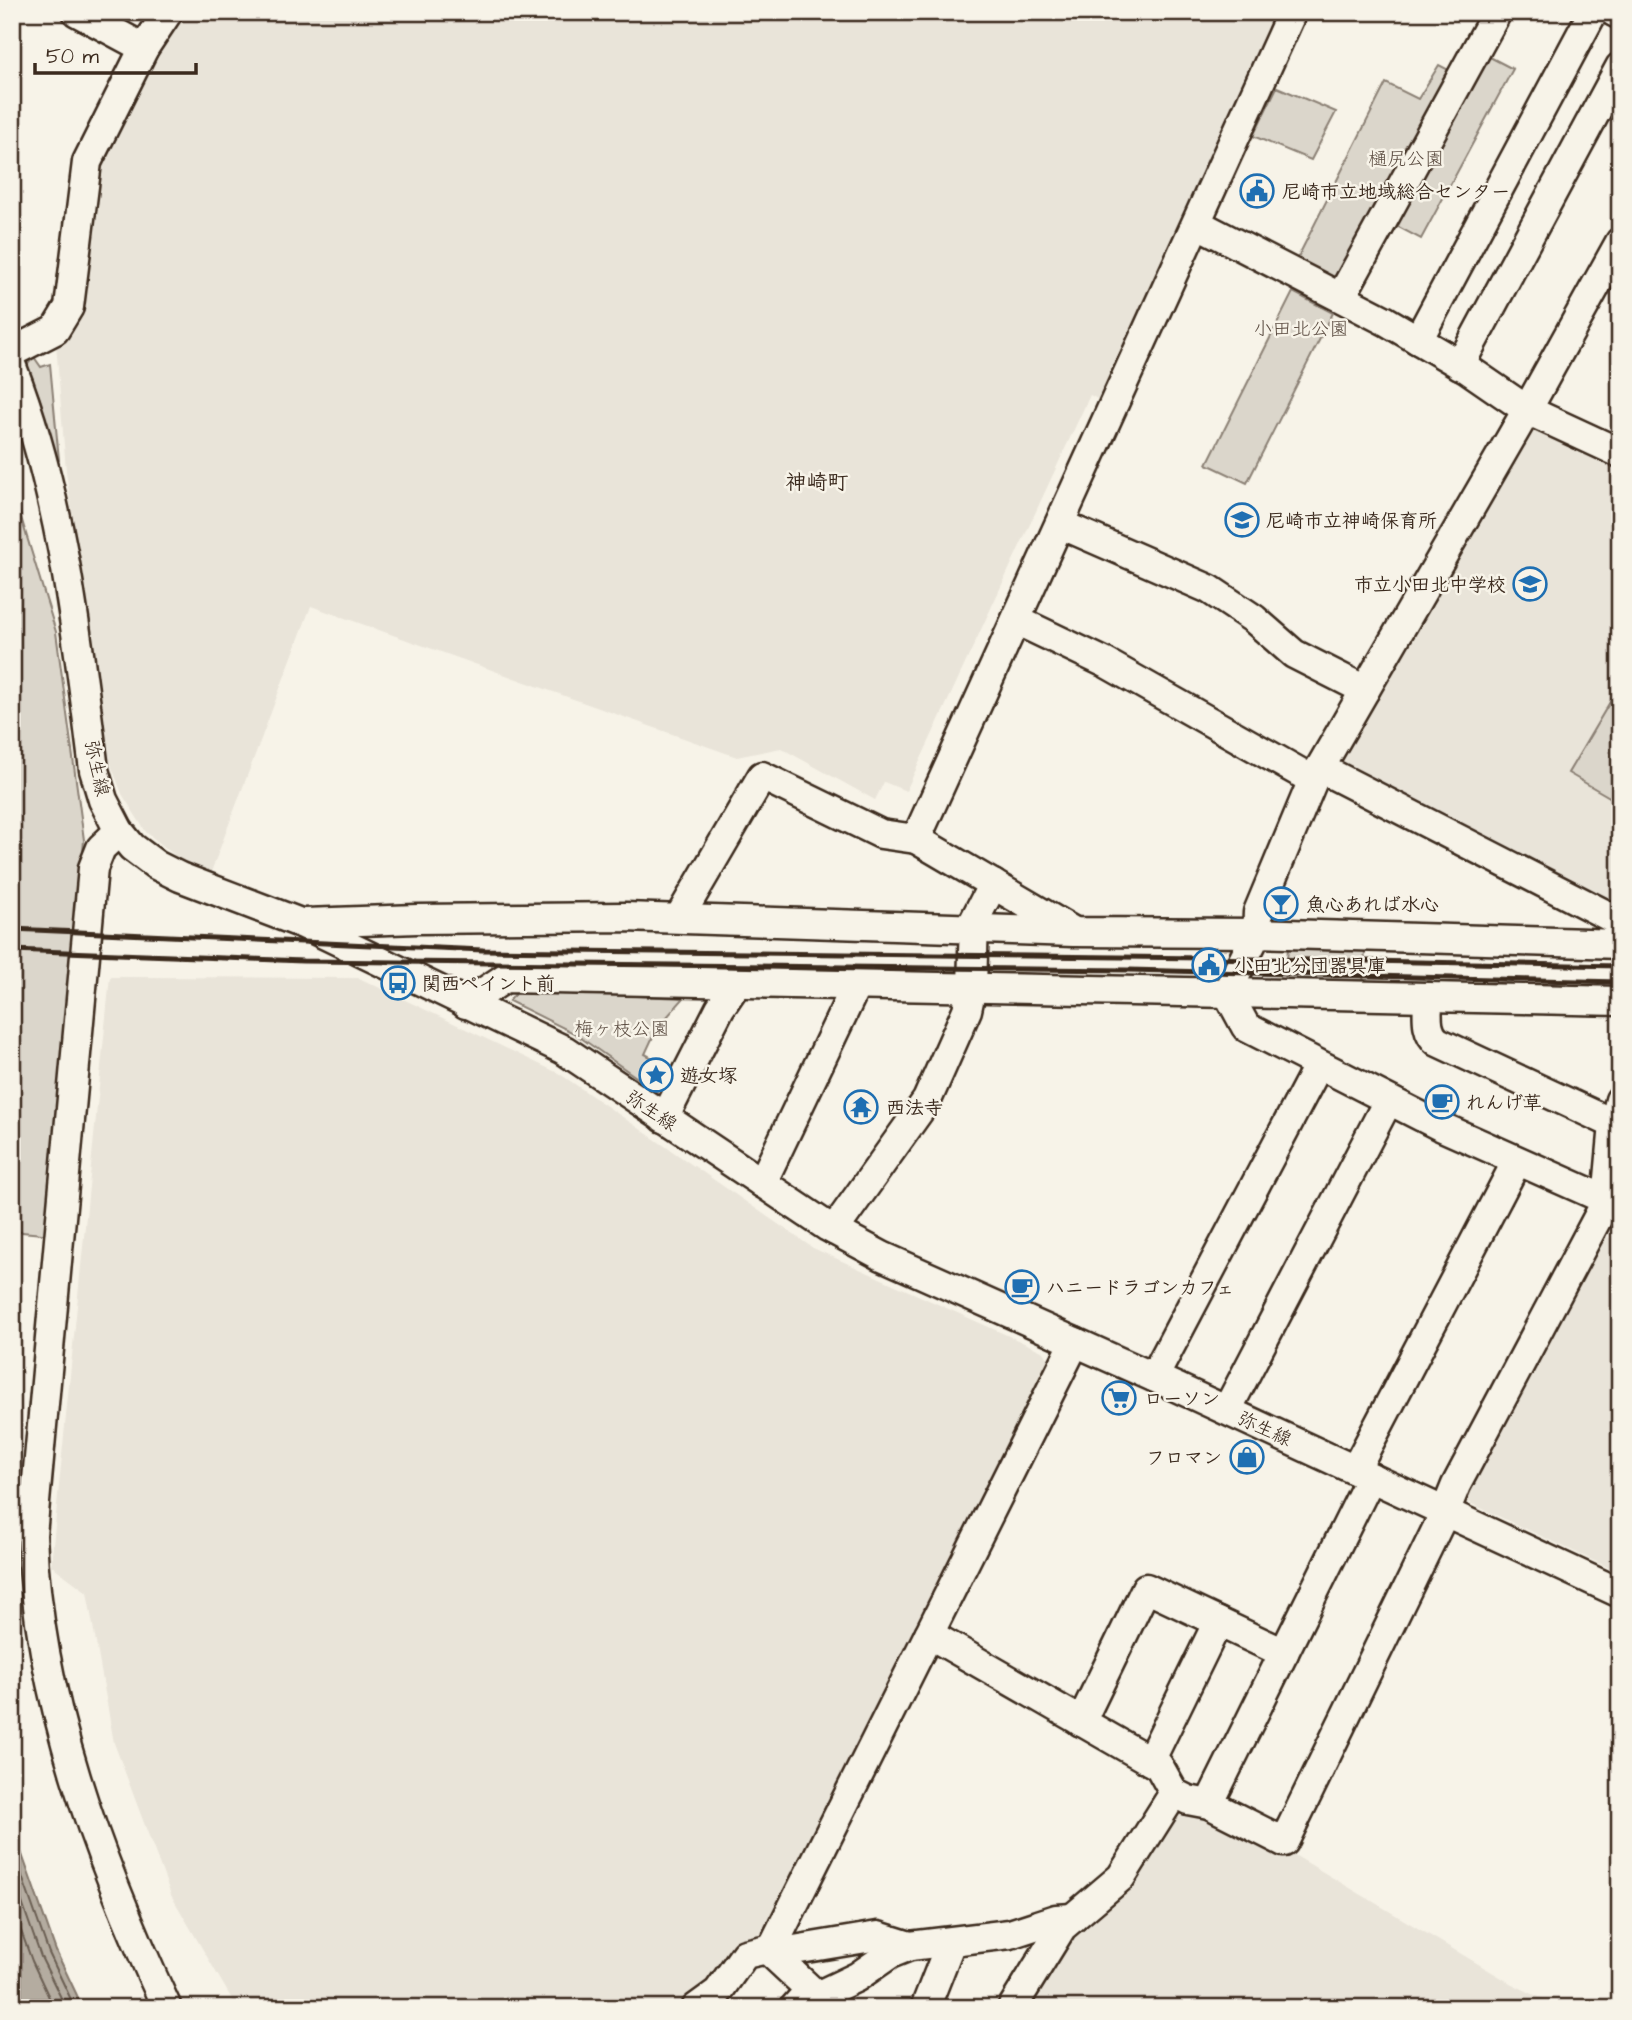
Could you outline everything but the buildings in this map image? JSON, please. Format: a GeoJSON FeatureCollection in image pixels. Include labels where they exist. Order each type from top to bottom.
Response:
{"type":"FeatureCollection","features":[{"type":"Feature","properties":{"kind":"street"},"geometry":{"type":"LineString","coordinates":[[77,12],[144,48]]}},
{"type":"Feature","properties":{"kind":"street"},"geometry":{"type":"LineString","coordinates":[[12,352],[55,330],[69,307],[87,162],[144,48],[168,12]]}},
{"type":"Feature","properties":{"kind":"street"},"geometry":{"type":"LineString","coordinates":[[916,839],[1198,224],[1292,12]]}},
{"type":"Feature","properties":{"kind":"street"},"geometry":{"type":"LineString","coordinates":[[1341,298],[1497,12]]}},
{"type":"Feature","properties":{"kind":"street"},"geometry":{"type":"LineString","coordinates":[[1418,340],[1593,12]]}},
{"type":"Feature","properties":{"kind":"street"},"geometry":{"type":"LineString","coordinates":[[1614,12],[1620,15]]}},
{"type":"Feature","properties":{"kind":"street"},"geometry":{"type":"LineString","coordinates":[[1460,365],[1620,66]]}},
{"type":"Feature","properties":{"kind":"street"},"geometry":{"type":"LineString","coordinates":[[1198,224],[1418,340],[1527,410],[1620,453]]}},
{"type":"Feature","properties":{"kind":"street"},"geometry":{"type":"LineString","coordinates":[[1227,992],[1257,933],[1258,912],[1317,774],[1620,243]]}},
{"type":"Feature","properties":{"kind":"street","name":"弥生線"},"geometry":{"type":"LineString","coordinates":[[12,367],[33,420],[61,531],[94,770],[103,800],[119,831],[132,847],[180,877],[303,924],[564,1050],[834,1230],[882,1256],[1227,1410],[1620,1593]]}},
{"type":"Feature","properties":{"kind":"street"},"geometry":{"type":"LineString","coordinates":[[1060,524],[1209,589],[1254,619],[1294,654],[1365,690]]}},
{"type":"Feature","properties":{"kind":"street"},"geometry":{"type":"LineString","coordinates":[[1016,620],[1106,663],[1317,774],[1620,922]]}},
{"type":"Feature","properties":{"kind":"street"},"geometry":{"type":"LineString","coordinates":[[679,918],[762,776],[881,834],[916,839],[1073,932]]}},
{"type":"Feature","properties":{"kind":"street"},"geometry":{"type":"LineString","coordinates":[[119,831],[101,848],[93,868],[32,1535],[34,1593],[50,1686],[81,1793],[120,1898],[167,2008]]}},
{"type":"Feature","properties":{"kind":"street"},"geometry":{"type":"LineString","coordinates":[[834,1230],[927,1100],[967,1010],[972,987],[974,921],[993,884]]}},
{"type":"Feature","properties":{"kind":"street"},"geometry":{"type":"LineString","coordinates":[[303,924],[417,919],[679,918],[1073,932],[1257,933],[1620,944]]}},
{"type":"Feature","properties":{"kind":"street"},"geometry":{"type":"LineString","coordinates":[[466,1004],[505,978],[1620,1002]]}},
{"type":"Feature","properties":{"kind":"street"},"geometry":{"type":"LineString","coordinates":[[664,1118],[720,1008],[737,983]]}},
{"type":"Feature","properties":{"kind":"street"},"geometry":{"type":"LineString","coordinates":[[762,1183],[856,986]]}},
{"type":"Feature","properties":{"kind":"street"},"geometry":{"type":"LineString","coordinates":[[1227,992],[1246,1027],[1388,1101],[1614,1203]]}},
{"type":"Feature","properties":{"kind":"street"},"geometry":{"type":"LineString","coordinates":[[929,1634],[1158,1766],[1174,1793],[1188,1800],[1209,1804],[1284,1842],[1446,1512],[1456,1485],[1614,1203],[1617,1112],[1438,1042],[1432,1038],[1428,1028],[1428,997]]}},
{"type":"Feature","properties":{"kind":"street"},"geometry":{"type":"LineString","coordinates":[[1154,1377],[1318,1066]]}},
{"type":"Feature","properties":{"kind":"street"},"geometry":{"type":"LineString","coordinates":[[1227,1410],[1388,1101]]}},
{"type":"Feature","properties":{"kind":"street"},"geometry":{"type":"LineString","coordinates":[[1209,1804],[1283,1653],[1363,1474],[1517,1161]]}},
{"type":"Feature","properties":{"kind":"street"},"geometry":{"type":"LineString","coordinates":[[1073,1918],[1056,1919],[1025,1931],[910,1946],[890,1954],[857,1978],[813,2000],[770,1952],[1075,1342]]}},
{"type":"Feature","properties":{"kind":"street"},"geometry":{"type":"LineString","coordinates":[[1081,1722],[1146,1588],[1283,1653]]}},
{"type":"Feature","properties":{"kind":"street"},"geometry":{"type":"LineString","coordinates":[[1150,1761],[1218,1622]]}},
{"type":"Feature","properties":{"kind":"street"},"geometry":{"type":"LineString","coordinates":[[1013,2008],[1062,1927],[1121,1877],[1174,1793]]}},
{"type":"Feature","properties":{"kind":"street"},"geometry":{"type":"LineString","coordinates":[[696,2008],[718,1992],[745,1954],[773,1946],[788,1951],[878,1936],[910,1946]]}},
{"type":"Feature","properties":{"kind":"street"},"geometry":{"type":"LineString","coordinates":[[925,2008],[951,1942]]}},
{"type":"Feature","properties":{"kind":"shaded area"},"geometry":{"type":"Polygon","coordinates":[[[182,12],[1283,12],[1103,402],[1090,395],[906,791],[884,782],[875,800],[781,748],[737,757],[311,606],[211,872],[178,858],[146,832],[122,794],[105,749],[66,471],[56,343],[99,158],[159,43],[182,12]]]}},
{"type":"Feature","properties":{"kind":"shaded area","name":"市立小田北中学校"},"geometry":{"type":"Polygon","coordinates":[[[1533,429],[1620,460],[1620,909],[1332,763],[1533,429]]]}},
{"type":"Feature","properties":{"kind":"shaded area"},"geometry":{"type":"Polygon","coordinates":[[[110,977],[359,978],[560,1074],[813,1248],[1042,1351],[1050,1361],[759,1945],[708,1994],[677,2008],[237,2008],[171,1895],[114,1743],[87,1592],[51,1565],[110,977]]]}},
{"type":"Feature","properties":{"kind":"shaded area"},"geometry":{"type":"Polygon","coordinates":[[[1597,1231],[1620,1244],[1620,1573],[1457,1497],[1597,1231]]]}},
{"type":"Feature","properties":{"kind":"shaded area"},"geometry":{"type":"Polygon","coordinates":[[[1184,1806],[1274,1843],[1512,1984],[1562,2008],[1022,2008],[1068,1932],[1174,1809],[1184,1806]]]}},
{"type":"Feature","properties":{"kind":"green space","name":"樋尻公園"},"geometry":{"type":"Polygon","coordinates":[[[1484,54],[1513,69],[1421,239],[1378,216],[1340,289],[1294,265],[1386,83],[1418,99],[1439,65],[1468,80],[1484,54]]]}},
{"type":"Feature","properties":{"kind":"green space"},"geometry":{"type":"Polygon","coordinates":[[[1277,87],[1336,112],[1311,160],[1253,136],[1277,87]]]}},
{"type":"Feature","properties":{"kind":"green space","name":"小田北公園"},"geometry":{"type":"Polygon","coordinates":[[[1293,292],[1333,313],[1247,483],[1207,464],[1293,292]]]}},
{"type":"Feature","properties":{"kind":"green space"},"geometry":{"type":"Polygon","coordinates":[[[34,357],[41,367],[50,364],[59,460],[56,461],[41,402],[27,365],[34,357]]]}},
{"type":"Feature","properties":{"kind":"green space"},"geometry":{"type":"Polygon","coordinates":[[[12,488],[56,632],[84,840],[52,1235],[12,1231],[12,488]]]}},
{"type":"Feature","properties":{"kind":"green space"},"geometry":{"type":"Polygon","coordinates":[[[1620,685],[1620,803],[1568,773],[1620,685]]]}},
{"type":"Feature","properties":{"kind":"green space"},"geometry":{"type":"Polygon","coordinates":[[[1288,948],[1365,951],[1363,985],[1285,983],[1288,948]]]}},
{"type":"Feature","properties":{"kind":"green space","name":"梅ヶ枝公園"},"geometry":{"type":"Polygon","coordinates":[[[518,991],[684,998],[657,1028],[645,1054],[676,1071],[663,1096],[574,1033],[509,1001],[518,991]]]}},
{"type":"Feature","properties":{"kind":"water"},"geometry":{"type":"Polygon","coordinates":[[[12,1826],[56,1951],[83,2008],[12,2008],[12,1826]]]}},
{"type":"Feature","properties":{"kind":"railway"},"geometry":{"type":"LineString","coordinates":[[12,929],[483,950],[1208,958],[1620,966]]}},
{"type":"Feature","properties":{"kind":"railway"},"geometry":{"type":"LineString","coordinates":[[12,950],[303,961],[1129,970],[1620,982]]}},
{"type":"Feature","properties":{"kind":"place","name":"尼崎市立地域総合センター"},"geometry":{"type":"Point","coordinates":[1257,191]}},
{"type":"Feature","properties":{"kind":"place","name":"尼崎市立神崎保育所"},"geometry":{"type":"Point","coordinates":[1242,520]}},
{"type":"Feature","properties":{"kind":"place","name":"市立小田北中学校"},"geometry":{"type":"Point","coordinates":[1530,584]}},
{"type":"Feature","properties":{"kind":"place","name":"魚心あれば水心"},"geometry":{"type":"Point","coordinates":[1281,904]}},
{"type":"Feature","properties":{"kind":"place","name":"小田北分団器具庫"},"geometry":{"type":"Point","coordinates":[1209,965]}},
{"type":"Feature","properties":{"kind":"place","name":"関西ペイント前"},"geometry":{"type":"Point","coordinates":[398,983]}},
{"type":"Feature","properties":{"kind":"place","name":"遊女塚"},"geometry":{"type":"Point","coordinates":[656,1075]}},
{"type":"Feature","properties":{"kind":"place","name":"れんげ草"},"geometry":{"type":"Point","coordinates":[1442,1102]}},
{"type":"Feature","properties":{"kind":"place","name":"西法寺"},"geometry":{"type":"Point","coordinates":[861,1107]}},
{"type":"Feature","properties":{"kind":"place","name":"ハニードラゴンカフェ"},"geometry":{"type":"Point","coordinates":[1022,1287]}},
{"type":"Feature","properties":{"kind":"place","name":"ローソン"},"geometry":{"type":"Point","coordinates":[1119,1398]}},
{"type":"Feature","properties":{"kind":"place","name":"フロマン"},"geometry":{"type":"Point","coordinates":[1247,1457]}},
{"type":"Feature","properties":{"kind":"district","name":"神崎町"},"geometry":{"type":"Point","coordinates":[817,482]}}]}
